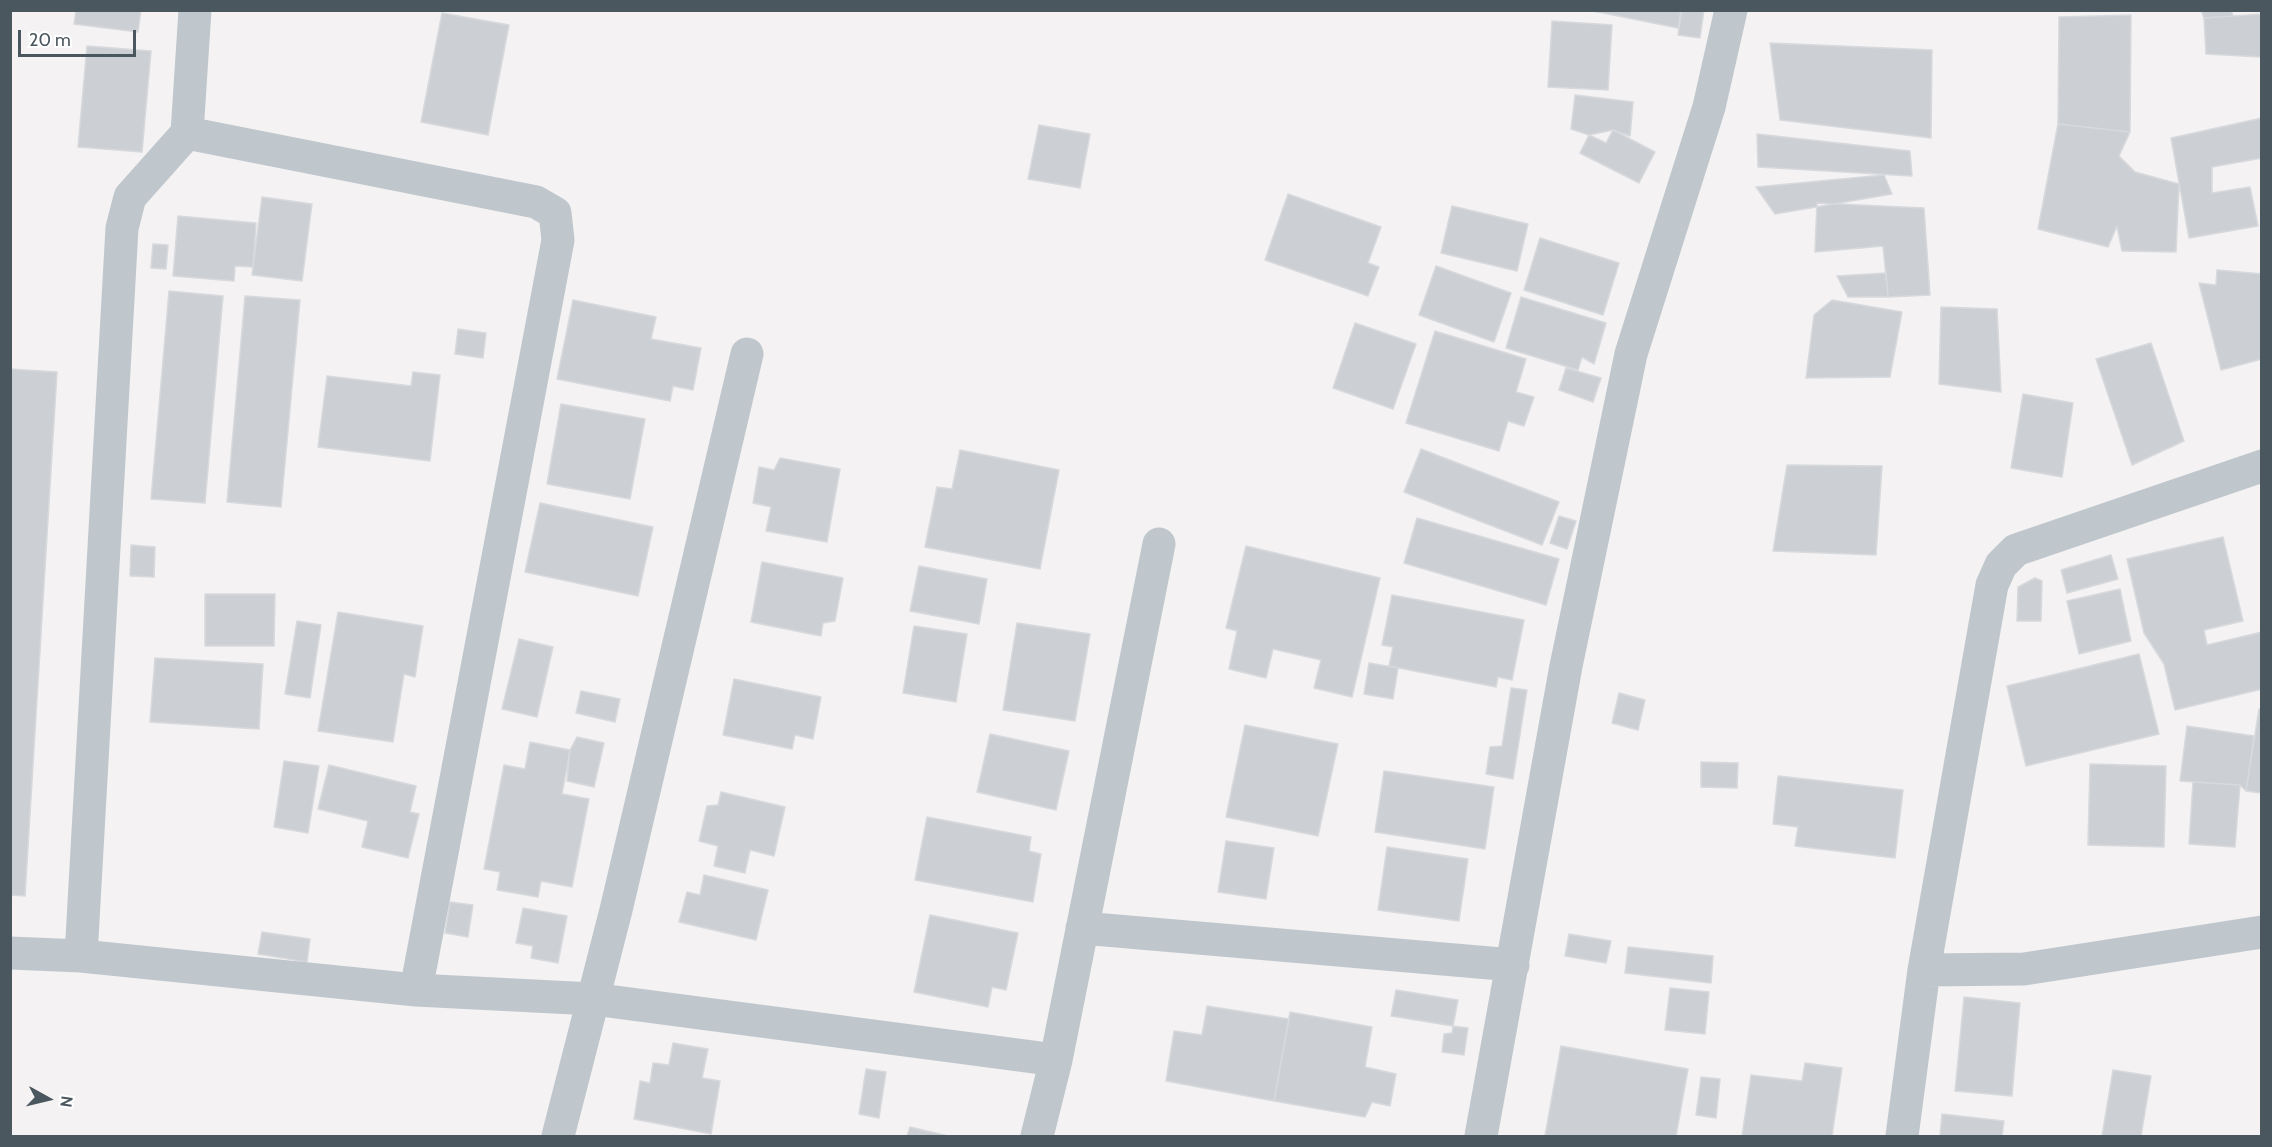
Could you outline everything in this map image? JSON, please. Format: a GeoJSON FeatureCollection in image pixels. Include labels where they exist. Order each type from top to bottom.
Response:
{"type":"FeatureCollection","features":[{"type":"Feature","properties":{"kind":"street"},"geometry":{"type":"LineString","coordinates":[[81,956],[122,228],[130,197],[187,133],[195,10]]}},
{"type":"Feature","properties":{"kind":"street"},"geometry":{"type":"LineString","coordinates":[[1481,1137],[1566,666],[1631,354],[1709,107],[1731,10]]}},
{"type":"Feature","properties":{"kind":"street"},"geometry":{"type":"LineString","coordinates":[[187,133],[536,202],[555,213],[558,240],[416,990]]}},
{"type":"Feature","properties":{"kind":"street"},"geometry":{"type":"LineString","coordinates":[[558,1137],[747,354]]}},
{"type":"Feature","properties":{"kind":"street"},"geometry":{"type":"LineString","coordinates":[[1902,1137],[1924,970],[1992,585],[2001,565],[2016,550],[2262,466]]}},
{"type":"Feature","properties":{"kind":"street"},"geometry":{"type":"LineString","coordinates":[[1037,1137],[1056,1060],[1159,544]]}},
{"type":"Feature","properties":{"kind":"street"},"geometry":{"type":"LineString","coordinates":[[1082,928],[1513,965]]}},
{"type":"Feature","properties":{"kind":"street"},"geometry":{"type":"LineString","coordinates":[[1924,970],[2024,969],[2262,932]]}},
{"type":"Feature","properties":{"kind":"street"},"geometry":{"type":"LineString","coordinates":[[10,953],[81,956],[416,990],[593,999],[1056,1060]]}},
{"type":"Feature","properties":{"kind":"building"},"geometry":{"type":"Polygon","coordinates":[[[76,10],[141,10],[138,32],[74,24],[76,10]]]}},
{"type":"Feature","properties":{"kind":"building"},"geometry":{"type":"Polygon","coordinates":[[[1588,10],[1681,10],[1678,28],[1588,10]]]}},
{"type":"Feature","properties":{"kind":"building"},"geometry":{"type":"Polygon","coordinates":[[[1682,10],[1704,10],[1700,38],[1678,35],[1682,10]]]}},
{"type":"Feature","properties":{"kind":"building"},"geometry":{"type":"Polygon","coordinates":[[[2201,10],[2231,10],[2233,16],[2204,18],[2201,10]]]}},
{"type":"Feature","properties":{"kind":"building"},"geometry":{"type":"Polygon","coordinates":[[[442,13],[509,25],[488,135],[421,122],[442,13]]]}},
{"type":"Feature","properties":{"kind":"building"},"geometry":{"type":"Polygon","coordinates":[[[2262,14],[2261,57],[2206,54],[2204,18],[2262,14]]]}},
{"type":"Feature","properties":{"kind":"building"},"geometry":{"type":"Polygon","coordinates":[[[2131,15],[2130,132],[2058,124],[2059,17],[2131,15]]]}},
{"type":"Feature","properties":{"kind":"building"},"geometry":{"type":"Polygon","coordinates":[[[1552,21],[1612,25],[1608,90],[1548,87],[1552,21]]]}},
{"type":"Feature","properties":{"kind":"building"},"geometry":{"type":"Polygon","coordinates":[[[1770,43],[1932,50],[1931,138],[1780,120],[1770,43]]]}},
{"type":"Feature","properties":{"kind":"building"},"geometry":{"type":"Polygon","coordinates":[[[87,46],[151,51],[142,152],[78,147],[87,46]]]}},
{"type":"Feature","properties":{"kind":"building"},"geometry":{"type":"Polygon","coordinates":[[[1575,95],[1633,102],[1630,136],[1613,130],[1589,135],[1571,129],[1575,95]]]}},
{"type":"Feature","properties":{"kind":"building"},"geometry":{"type":"Polygon","coordinates":[[[2262,118],[2262,158],[2212,167],[2212,193],[2250,187],[2258,226],[2189,238],[2171,138],[2262,118]]]}},
{"type":"Feature","properties":{"kind":"building"},"geometry":{"type":"Polygon","coordinates":[[[2058,124],[2130,132],[2119,156],[2135,172],[2179,184],[2176,252],[2122,251],[2117,226],[2108,247],[2038,229],[2058,124]]]}},
{"type":"Feature","properties":{"kind":"building"},"geometry":{"type":"Polygon","coordinates":[[[1039,125],[1090,134],[1080,188],[1028,179],[1039,125]]]}},
{"type":"Feature","properties":{"kind":"building"},"geometry":{"type":"Polygon","coordinates":[[[1613,130],[1655,152],[1639,183],[1580,153],[1589,135],[1606,143],[1613,130]]]}},
{"type":"Feature","properties":{"kind":"building"},"geometry":{"type":"Polygon","coordinates":[[[1757,134],[1910,151],[1912,176],[1758,167],[1757,134]]]}},
{"type":"Feature","properties":{"kind":"building"},"geometry":{"type":"Polygon","coordinates":[[[1884,175],[1892,194],[1775,214],[1756,187],[1884,175]]]}},
{"type":"Feature","properties":{"kind":"building"},"geometry":{"type":"Polygon","coordinates":[[[1288,194],[1381,227],[1368,263],[1379,267],[1368,296],[1265,260],[1288,194]]]}},
{"type":"Feature","properties":{"kind":"building"},"geometry":{"type":"Polygon","coordinates":[[[262,197],[312,204],[302,281],[252,275],[262,197]]]}},
{"type":"Feature","properties":{"kind":"building"},"geometry":{"type":"Polygon","coordinates":[[[1817,203],[1924,208],[1930,295],[1888,297],[1883,246],[1815,252],[1817,203]]]}},
{"type":"Feature","properties":{"kind":"building"},"geometry":{"type":"Polygon","coordinates":[[[1452,206],[1528,224],[1517,271],[1441,253],[1452,206]]]}},
{"type":"Feature","properties":{"kind":"building"},"geometry":{"type":"Polygon","coordinates":[[[178,216],[256,223],[253,267],[235,266],[234,281],[173,276],[178,216]]]}},
{"type":"Feature","properties":{"kind":"building"},"geometry":{"type":"Polygon","coordinates":[[[1540,238],[1619,263],[1603,315],[1524,290],[1540,238]]]}},
{"type":"Feature","properties":{"kind":"building"},"geometry":{"type":"Polygon","coordinates":[[[153,244],[168,245],[166,269],[151,268],[153,244]]]}},
{"type":"Feature","properties":{"kind":"building"},"geometry":{"type":"Polygon","coordinates":[[[1436,266],[1511,293],[1494,342],[1419,315],[1436,266]]]}},
{"type":"Feature","properties":{"kind":"building"},"geometry":{"type":"Polygon","coordinates":[[[2217,270],[2262,274],[2262,359],[2221,370],[2199,283],[2216,285],[2217,270]]]}},
{"type":"Feature","properties":{"kind":"building"},"geometry":{"type":"Polygon","coordinates":[[[1886,273],[1888,297],[1848,297],[1837,276],[1886,273]]]}},
{"type":"Feature","properties":{"kind":"building"},"geometry":{"type":"Polygon","coordinates":[[[169,291],[223,296],[205,503],[151,499],[169,291]]]}},
{"type":"Feature","properties":{"kind":"building"},"geometry":{"type":"Polygon","coordinates":[[[245,296],[300,300],[281,507],[227,502],[245,296]]]}},
{"type":"Feature","properties":{"kind":"building"},"geometry":{"type":"Polygon","coordinates":[[[1521,297],[1606,323],[1594,364],[1582,357],[1578,370],[1506,348],[1521,297]]]}},
{"type":"Feature","properties":{"kind":"building"},"geometry":{"type":"Polygon","coordinates":[[[573,300],[656,317],[651,339],[701,348],[693,390],[673,386],[670,401],[557,379],[573,300]]]}},
{"type":"Feature","properties":{"kind":"building"},"geometry":{"type":"Polygon","coordinates":[[[1832,300],[1902,312],[1890,377],[1806,378],[1814,315],[1832,300]]]}},
{"type":"Feature","properties":{"kind":"building"},"geometry":{"type":"Polygon","coordinates":[[[1941,307],[1997,309],[2001,392],[1939,384],[1941,307]]]}},
{"type":"Feature","properties":{"kind":"building"},"geometry":{"type":"Polygon","coordinates":[[[1355,323],[1416,344],[1393,409],[1333,388],[1355,323]]]}},
{"type":"Feature","properties":{"kind":"building"},"geometry":{"type":"Polygon","coordinates":[[[458,329],[486,333],[483,358],[455,354],[458,329]]]}},
{"type":"Feature","properties":{"kind":"building"},"geometry":{"type":"Polygon","coordinates":[[[1435,331],[1526,359],[1516,392],[1534,397],[1524,426],[1508,421],[1499,451],[1406,423],[1435,331]]]}},
{"type":"Feature","properties":{"kind":"building"},"geometry":{"type":"Polygon","coordinates":[[[2151,343],[2184,441],[2132,465],[2096,359],[2151,343]]]}},
{"type":"Feature","properties":{"kind":"building"},"geometry":{"type":"Polygon","coordinates":[[[1566,368],[1601,378],[1593,402],[1559,390],[1566,368]]]}},
{"type":"Feature","properties":{"kind":"building"},"geometry":{"type":"Polygon","coordinates":[[[10,369],[57,372],[25,896],[10,895],[10,369]]]}},
{"type":"Feature","properties":{"kind":"building"},"geometry":{"type":"Polygon","coordinates":[[[413,372],[440,375],[430,461],[318,447],[327,376],[411,386],[413,372]]]}},
{"type":"Feature","properties":{"kind":"building"},"geometry":{"type":"Polygon","coordinates":[[[2023,394],[2073,403],[2062,477],[2011,468],[2023,394]]]}},
{"type":"Feature","properties":{"kind":"building"},"geometry":{"type":"Polygon","coordinates":[[[561,404],[645,419],[630,499],[547,484],[561,404]]]}},
{"type":"Feature","properties":{"kind":"building"},"geometry":{"type":"Polygon","coordinates":[[[1421,449],[1559,502],[1542,545],[1404,492],[1421,449]]]}},
{"type":"Feature","properties":{"kind":"building"},"geometry":{"type":"Polygon","coordinates":[[[960,450],[1059,470],[1040,569],[925,547],[937,487],[952,489],[960,450]]]}},
{"type":"Feature","properties":{"kind":"building"},"geometry":{"type":"Polygon","coordinates":[[[780,458],[840,469],[827,542],[766,531],[771,507],[753,503],[759,467],[774,470],[780,458]]]}},
{"type":"Feature","properties":{"kind":"building"},"geometry":{"type":"Polygon","coordinates":[[[1787,465],[1882,466],[1876,555],[1773,551],[1787,465]]]}},
{"type":"Feature","properties":{"kind":"building"},"geometry":{"type":"Polygon","coordinates":[[[540,503],[653,527],[638,596],[525,572],[540,503]]]}},
{"type":"Feature","properties":{"kind":"building"},"geometry":{"type":"Polygon","coordinates":[[[1559,516],[1576,521],[1567,549],[1550,543],[1559,516]]]}},
{"type":"Feature","properties":{"kind":"building"},"geometry":{"type":"Polygon","coordinates":[[[1417,518],[1559,559],[1546,605],[1404,563],[1417,518]]]}},
{"type":"Feature","properties":{"kind":"building"},"geometry":{"type":"Polygon","coordinates":[[[2223,537],[2243,621],[2204,630],[2207,645],[2262,632],[2262,689],[2175,710],[2164,664],[2144,633],[2127,559],[2223,537]]]}},
{"type":"Feature","properties":{"kind":"building"},"geometry":{"type":"Polygon","coordinates":[[[131,545],[155,547],[154,577],[130,576],[131,545]]]}},
{"type":"Feature","properties":{"kind":"building"},"geometry":{"type":"Polygon","coordinates":[[[1246,546],[1380,578],[1352,697],[1314,688],[1321,660],[1273,649],[1266,678],[1229,669],[1237,631],[1226,628],[1246,546]]]}},
{"type":"Feature","properties":{"kind":"building"},"geometry":{"type":"Polygon","coordinates":[[[2111,555],[2118,579],[2067,593],[2061,570],[2111,555]]]}},
{"type":"Feature","properties":{"kind":"building"},"geometry":{"type":"Polygon","coordinates":[[[762,562],[843,578],[835,621],[823,623],[821,636],[751,622],[762,562]]]}},
{"type":"Feature","properties":{"kind":"building"},"geometry":{"type":"Polygon","coordinates":[[[919,566],[987,579],[979,624],[910,611],[919,566]]]}},
{"type":"Feature","properties":{"kind":"building"},"geometry":{"type":"Polygon","coordinates":[[[2035,578],[2042,581],[2041,621],[2017,621],[2018,587],[2035,578]]]}},
{"type":"Feature","properties":{"kind":"building"},"geometry":{"type":"Polygon","coordinates":[[[2120,589],[2131,641],[2079,654],[2067,601],[2120,589]]]}},
{"type":"Feature","properties":{"kind":"building"},"geometry":{"type":"Polygon","coordinates":[[[205,594],[275,594],[274,646],[205,646],[205,594]]]}},
{"type":"Feature","properties":{"kind":"building"},"geometry":{"type":"Polygon","coordinates":[[[1392,595],[1524,620],[1512,680],[1498,677],[1496,687],[1389,666],[1393,647],[1382,645],[1392,595]]]}},
{"type":"Feature","properties":{"kind":"building"},"geometry":{"type":"Polygon","coordinates":[[[338,612],[423,626],[415,677],[404,674],[393,742],[318,731],[338,612]]]}},
{"type":"Feature","properties":{"kind":"building"},"geometry":{"type":"Polygon","coordinates":[[[297,621],[321,625],[310,698],[285,694],[297,621]]]}},
{"type":"Feature","properties":{"kind":"building"},"geometry":{"type":"Polygon","coordinates":[[[1017,623],[1090,634],[1075,721],[1003,710],[1017,623]]]}},
{"type":"Feature","properties":{"kind":"building"},"geometry":{"type":"Polygon","coordinates":[[[914,626],[967,634],[956,702],[903,693],[914,626]]]}},
{"type":"Feature","properties":{"kind":"building"},"geometry":{"type":"Polygon","coordinates":[[[519,639],[553,647],[537,717],[502,709],[519,639]]]}},
{"type":"Feature","properties":{"kind":"building"},"geometry":{"type":"Polygon","coordinates":[[[2139,654],[2159,734],[2026,766],[2007,686],[2139,654]]]}},
{"type":"Feature","properties":{"kind":"building"},"geometry":{"type":"Polygon","coordinates":[[[155,658],[263,664],[259,729],[150,722],[155,658]]]}},
{"type":"Feature","properties":{"kind":"building"},"geometry":{"type":"Polygon","coordinates":[[[1369,663],[1398,668],[1393,699],[1364,694],[1369,663]]]}},
{"type":"Feature","properties":{"kind":"building"},"geometry":{"type":"Polygon","coordinates":[[[734,679],[821,697],[813,739],[795,735],[792,749],[723,735],[734,679]]]}},
{"type":"Feature","properties":{"kind":"building"},"geometry":{"type":"Polygon","coordinates":[[[1511,688],[1527,690],[1513,779],[1486,774],[1490,747],[1502,746],[1511,688]]]}},
{"type":"Feature","properties":{"kind":"building"},"geometry":{"type":"Polygon","coordinates":[[[581,691],[620,699],[615,722],[576,713],[581,691]]]}},
{"type":"Feature","properties":{"kind":"building"},"geometry":{"type":"Polygon","coordinates":[[[1619,693],[1645,700],[1638,730],[1612,723],[1619,693]]]}},
{"type":"Feature","properties":{"kind":"building"},"geometry":{"type":"Polygon","coordinates":[[[2259,709],[2262,709],[2262,793],[2246,791],[2259,709]]]}},
{"type":"Feature","properties":{"kind":"building"},"geometry":{"type":"Polygon","coordinates":[[[1245,725],[1338,744],[1318,836],[1226,817],[1245,725]]]}},
{"type":"Feature","properties":{"kind":"building"},"geometry":{"type":"Polygon","coordinates":[[[2187,726],[2254,736],[2246,791],[2240,785],[2180,781],[2187,726]]]}},
{"type":"Feature","properties":{"kind":"building"},"geometry":{"type":"Polygon","coordinates":[[[990,734],[1069,751],[1056,810],[977,792],[990,734]]]}},
{"type":"Feature","properties":{"kind":"building"},"geometry":{"type":"Polygon","coordinates":[[[577,737],[604,743],[594,787],[567,781],[570,750],[577,737]]]}},
{"type":"Feature","properties":{"kind":"building"},"geometry":{"type":"Polygon","coordinates":[[[530,742],[570,750],[562,794],[589,799],[572,887],[541,881],[538,897],[497,890],[500,872],[484,869],[504,765],[525,769],[530,742]]]}},
{"type":"Feature","properties":{"kind":"building"},"geometry":{"type":"Polygon","coordinates":[[[284,761],[319,766],[308,833],[274,827],[284,761]]]}},
{"type":"Feature","properties":{"kind":"building"},"geometry":{"type":"Polygon","coordinates":[[[1701,762],[1738,763],[1737,788],[1701,787],[1701,762]]]}},
{"type":"Feature","properties":{"kind":"building"},"geometry":{"type":"Polygon","coordinates":[[[2090,764],[2166,766],[2164,847],[2088,845],[2090,764]]]}},
{"type":"Feature","properties":{"kind":"building"},"geometry":{"type":"Polygon","coordinates":[[[329,765],[416,786],[410,812],[419,814],[408,858],[362,847],[368,821],[318,809],[329,765]]]}},
{"type":"Feature","properties":{"kind":"building"},"geometry":{"type":"Polygon","coordinates":[[[1384,771],[1494,787],[1485,849],[1375,832],[1384,771]]]}},
{"type":"Feature","properties":{"kind":"building"},"geometry":{"type":"Polygon","coordinates":[[[1778,776],[1903,790],[1895,858],[1795,846],[1798,827],[1773,824],[1778,776]]]}},
{"type":"Feature","properties":{"kind":"building"},"geometry":{"type":"Polygon","coordinates":[[[2193,782],[2240,785],[2235,847],[2189,844],[2193,782]]]}},
{"type":"Feature","properties":{"kind":"building"},"geometry":{"type":"Polygon","coordinates":[[[721,792],[785,807],[774,856],[750,850],[745,873],[714,866],[718,846],[699,841],[707,806],[718,805],[721,792]]]}},
{"type":"Feature","properties":{"kind":"building"},"geometry":{"type":"Polygon","coordinates":[[[927,817],[1031,837],[1029,851],[1041,854],[1033,902],[915,880],[927,817]]]}},
{"type":"Feature","properties":{"kind":"building"},"geometry":{"type":"Polygon","coordinates":[[[1226,841],[1274,848],[1266,899],[1218,892],[1226,841]]]}},
{"type":"Feature","properties":{"kind":"building"},"geometry":{"type":"Polygon","coordinates":[[[1387,847],[1468,859],[1459,921],[1378,910],[1387,847]]]}},
{"type":"Feature","properties":{"kind":"building"},"geometry":{"type":"Polygon","coordinates":[[[704,875],[768,890],[756,940],[679,922],[687,892],[700,895],[704,875]]]}},
{"type":"Feature","properties":{"kind":"building"},"geometry":{"type":"Polygon","coordinates":[[[450,902],[473,905],[468,937],[445,933],[450,902]]]}},
{"type":"Feature","properties":{"kind":"building"},"geometry":{"type":"Polygon","coordinates":[[[523,908],[567,916],[558,963],[531,958],[533,946],[516,943],[523,908]]]}},
{"type":"Feature","properties":{"kind":"building"},"geometry":{"type":"Polygon","coordinates":[[[930,915],[1018,933],[1006,990],[992,987],[988,1007],[914,992],[930,915]]]}},
{"type":"Feature","properties":{"kind":"building"},"geometry":{"type":"Polygon","coordinates":[[[262,932],[310,939],[307,962],[258,954],[262,932]]]}},
{"type":"Feature","properties":{"kind":"building"},"geometry":{"type":"Polygon","coordinates":[[[1569,934],[1611,941],[1606,963],[1565,956],[1569,934]]]}},
{"type":"Feature","properties":{"kind":"building"},"geometry":{"type":"Polygon","coordinates":[[[1628,947],[1713,956],[1711,983],[1625,973],[1628,947]]]}},
{"type":"Feature","properties":{"kind":"building"},"geometry":{"type":"Polygon","coordinates":[[[1670,988],[1709,992],[1705,1034],[1665,1030],[1670,988]]]}},
{"type":"Feature","properties":{"kind":"building"},"geometry":{"type":"Polygon","coordinates":[[[1396,990],[1458,1000],[1453,1026],[1391,1016],[1396,990]]]}},
{"type":"Feature","properties":{"kind":"building"},"geometry":{"type":"Polygon","coordinates":[[[1964,997],[2020,1003],[2012,1096],[1955,1091],[1964,997]]]}},
{"type":"Feature","properties":{"kind":"building"},"geometry":{"type":"Polygon","coordinates":[[[1207,1006],[1289,1019],[1274,1101],[1166,1081],[1174,1031],[1202,1035],[1207,1006]]]}},
{"type":"Feature","properties":{"kind":"building"},"geometry":{"type":"Polygon","coordinates":[[[1290,1012],[1372,1027],[1365,1067],[1396,1074],[1390,1106],[1372,1102],[1365,1117],[1274,1101],[1290,1012]]]}},
{"type":"Feature","properties":{"kind":"building"},"geometry":{"type":"Polygon","coordinates":[[[1453,1026],[1468,1028],[1464,1055],[1442,1052],[1444,1034],[1452,1033],[1453,1026]]]}},
{"type":"Feature","properties":{"kind":"building"},"geometry":{"type":"Polygon","coordinates":[[[673,1043],[708,1049],[702,1078],[720,1081],[711,1134],[634,1119],[640,1081],[650,1083],[653,1063],[669,1065],[673,1043]]]}},
{"type":"Feature","properties":{"kind":"building"},"geometry":{"type":"Polygon","coordinates":[[[1561,1046],[1688,1069],[1676,1136],[1545,1136],[1561,1046]]]}},
{"type":"Feature","properties":{"kind":"building"},"geometry":{"type":"Polygon","coordinates":[[[1805,1063],[1842,1068],[1832,1136],[1742,1136],[1751,1075],[1802,1081],[1805,1063]]]}},
{"type":"Feature","properties":{"kind":"building"},"geometry":{"type":"Polygon","coordinates":[[[866,1069],[886,1072],[879,1118],[859,1114],[866,1069]]]}},
{"type":"Feature","properties":{"kind":"building"},"geometry":{"type":"Polygon","coordinates":[[[2113,1070],[2151,1076],[2141,1136],[2102,1136],[2113,1070]]]}},
{"type":"Feature","properties":{"kind":"building"},"geometry":{"type":"Polygon","coordinates":[[[1701,1077],[1720,1079],[1716,1118],[1696,1115],[1701,1077]]]}},
{"type":"Feature","properties":{"kind":"building"},"geometry":{"type":"Polygon","coordinates":[[[1942,1114],[2004,1121],[2002,1136],[1940,1136],[1942,1114]]]}},
{"type":"Feature","properties":{"kind":"building"},"geometry":{"type":"Polygon","coordinates":[[[910,1127],[948,1136],[907,1136],[910,1127]]]}}]}
